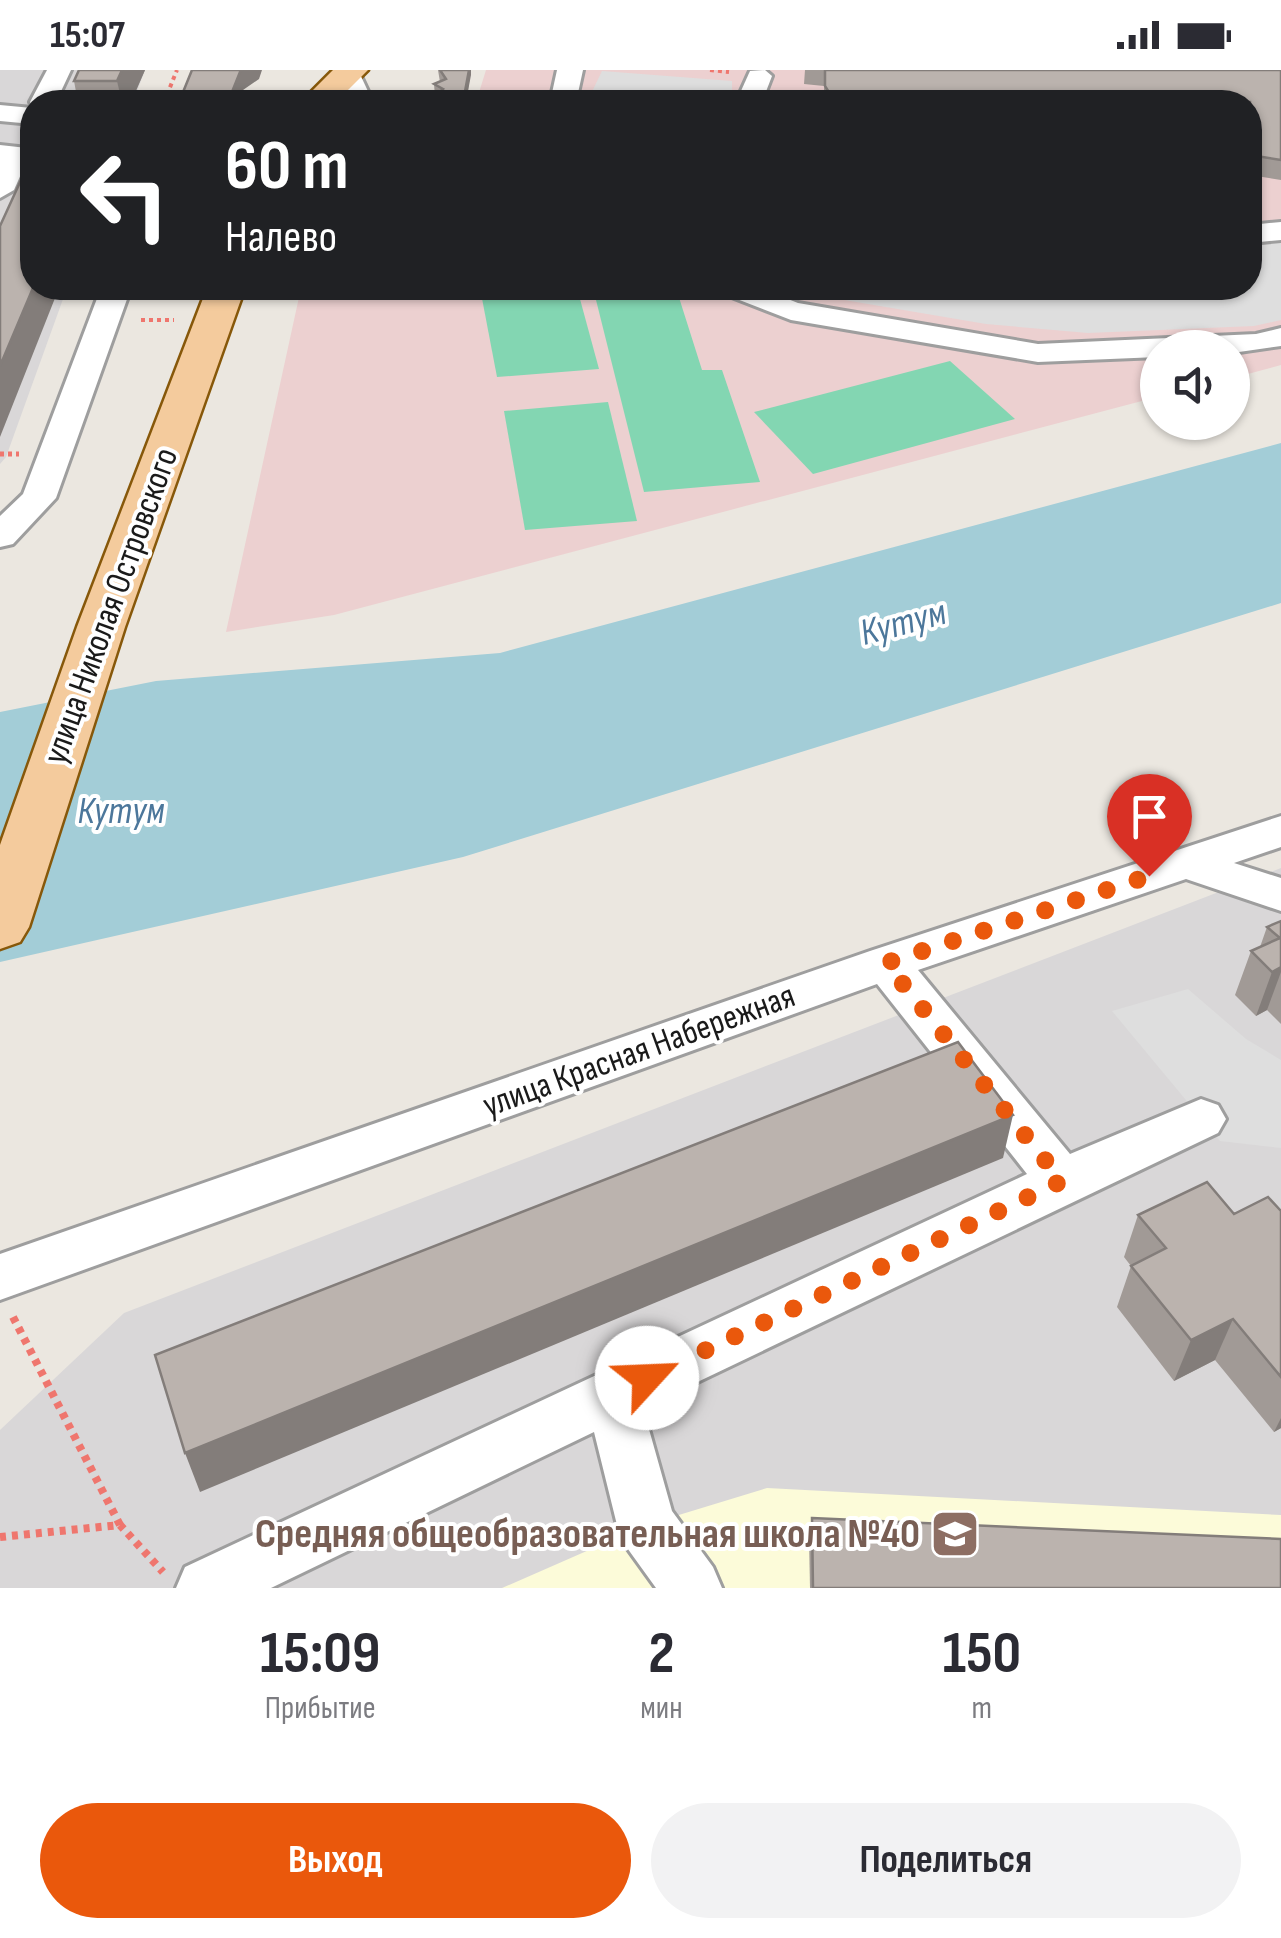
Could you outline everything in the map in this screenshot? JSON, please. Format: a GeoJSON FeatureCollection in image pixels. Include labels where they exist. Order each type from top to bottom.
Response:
{"type":"FeatureCollection","features":[{"type":"Feature","properties":{"kind":"main road","name":"улица Николая Островского"},"geometry":{"type":"LineString","coordinates":[[0,927],[102,627],[220,304]]}},
{"type":"Feature","properties":{"kind":"street"},"geometry":{"type":"LineString","coordinates":[[754,90],[759,76]]}},
{"type":"Feature","properties":{"kind":"street"},"geometry":{"type":"LineString","coordinates":[[0,190],[16,154]]}},
{"type":"Feature","properties":{"kind":"street"},"geometry":{"type":"LineString","coordinates":[[764,300],[792,311],[1038,352],[1256,343],[1281,338]]}},
{"type":"Feature","properties":{"kind":"street"},"geometry":{"type":"LineString","coordinates":[[0,536],[39,498],[111,303]]}},
{"type":"Feature","properties":{"kind":"street","name":"улица Красная Набережная"},"geometry":{"type":"LineString","coordinates":[[4,1293],[886,963],[1281,830]]}},
{"type":"Feature","properties":{"kind":"street"},"geometry":{"type":"LineString","coordinates":[[1187,864],[1281,895]]}},
{"type":"Feature","properties":{"kind":"street"},"geometry":{"type":"LineString","coordinates":[[886,963],[1062,1181]]}},
{"type":"Feature","properties":{"kind":"street"},"geometry":{"type":"LineString","coordinates":[[186,1582],[612,1394],[1202,1119]]}},
{"type":"Feature","properties":{"kind":"street"},"geometry":{"type":"LineString","coordinates":[[612,1394],[646,1525],[692,1588]]}},
{"type":"Feature","properties":{"kind":"path"},"geometry":{"type":"LineString","coordinates":[[111,303],[220,304]]}},
{"type":"Feature","properties":{"kind":"path"},"geometry":{"type":"LineString","coordinates":[[4,1293],[120,1526],[186,1582]]}},
{"type":"Feature","properties":{"kind":"path"},"geometry":{"type":"LineString","coordinates":[[0,1537],[120,1526]]}},
{"type":"Feature","properties":{"kind":"shaded area"},"geometry":{"type":"Polygon","coordinates":[[[0,70],[145,70],[138,90],[20,90],[20,300],[63,300],[6,457],[0,464],[0,70]]]}},
{"type":"Feature","properties":{"kind":"shaded area"},"geometry":{"type":"Polygon","coordinates":[[[486,70],[1281,70],[1281,365],[1250,373],[1250,330],[1140,330],[1140,402],[334,615],[226,632],[298,300],[1262,300],[1262,90],[480,90],[486,70]]]}},
{"type":"Feature","properties":{"kind":"shaded area"},"geometry":{"type":"Polygon","coordinates":[[[602,71],[732,81],[732,90],[593,90],[602,71]]]}},
{"type":"Feature","properties":{"kind":"shaded area"},"geometry":{"type":"Polygon","coordinates":[[[1281,238],[1281,320],[1254,326],[1088,333],[986,324],[845,300],[1262,300],[1262,242],[1281,238]]]}},
{"type":"Feature","properties":{"kind":"shaded area"},"geometry":{"type":"Polygon","coordinates":[[[1281,868],[1281,1588],[0,1588],[0,1430],[124,1313],[1281,868]]]}},
{"type":"Feature","properties":{"kind":"shaded area"},"geometry":{"type":"Polygon","coordinates":[[[1188,989],[1246,1039],[1281,1060],[1281,1148],[1220,1141],[1112,1011],[1188,989]]]}},
{"type":"Feature","properties":{"kind":"shaded area","name":"Средняя общеобразовательная школа №40"},"geometry":{"type":"Polygon","coordinates":[[[767,1488],[1281,1515],[1281,1588],[502,1588],[646,1525],[767,1488]]]}},
{"type":"Feature","properties":{"kind":"green space"},"geometry":{"type":"Polygon","coordinates":[[[482,300],[580,300],[599,369],[497,377],[482,300]]]}},
{"type":"Feature","properties":{"kind":"green space"},"geometry":{"type":"Polygon","coordinates":[[[596,300],[680,300],[702,370],[722,370],[760,482],[644,492],[596,300]]]}},
{"type":"Feature","properties":{"kind":"green space"},"geometry":{"type":"Polygon","coordinates":[[[950,361],[1015,419],[813,474],[754,412],[950,361]]]}},
{"type":"Feature","properties":{"kind":"green space"},"geometry":{"type":"Polygon","coordinates":[[[608,402],[637,521],[525,530],[504,411],[608,402]]]}},
{"type":"Feature","properties":{"kind":"water","name":"Кутум"},"geometry":{"type":"Polygon","coordinates":[[[1281,443],[1281,603],[463,857],[0,962],[0,712],[156,681],[500,653],[1281,443]]]}},
{"type":"Feature","properties":{"kind":"building"},"geometry":{"type":"Polygon","coordinates":[[[79,70],[122,70],[117,81],[74,81],[79,70]]]}},
{"type":"Feature","properties":{"kind":"building"},"geometry":{"type":"Polygon","coordinates":[[[192,70],[242,70],[233,90],[184,90],[192,70]]]}},
{"type":"Feature","properties":{"kind":"building"},"geometry":{"type":"Polygon","coordinates":[[[440,70],[469,70],[465,90],[442,90],[434,84],[446,79],[440,70]]]}},
{"type":"Feature","properties":{"kind":"building"},"geometry":{"type":"Polygon","coordinates":[[[825,70],[1281,70],[1281,160],[1262,157],[1262,90],[828,90],[825,70]]]}},
{"type":"Feature","properties":{"kind":"building"},"geometry":{"type":"Polygon","coordinates":[[[20,182],[20,300],[28,300],[0,366],[0,226],[20,182]]]}},
{"type":"Feature","properties":{"kind":"building"},"geometry":{"type":"Polygon","coordinates":[[[1281,921],[1281,967],[1272,972],[1251,951],[1280,938],[1267,927],[1281,921]]]}},
{"type":"Feature","properties":{"kind":"building"},"geometry":{"type":"Polygon","coordinates":[[[958,1042],[1013,1115],[185,1453],[155,1355],[958,1042]]]}},
{"type":"Feature","properties":{"kind":"building"},"geometry":{"type":"Polygon","coordinates":[[[1207,1182],[1234,1214],[1268,1197],[1281,1211],[1281,1377],[1233,1319],[1191,1340],[1131,1266],[1166,1248],[1138,1215],[1207,1182]]]}},
{"type":"Feature","properties":{"kind":"building"},"geometry":{"type":"Polygon","coordinates":[[[812,1518],[1281,1539],[1281,1588],[813,1588],[812,1518]]]}},
{"type":"Feature","properties":{"kind":"place","name":"Средняя общеобразовательная школа №40"},"geometry":{"type":"Point","coordinates":[955,1534]}},
{"type":"Feature","properties":{"kind":"route"},"geometry":{"type":"LineString","coordinates":[[647,1378],[1062,1181],[886,963],[1149,876]]}}]}
